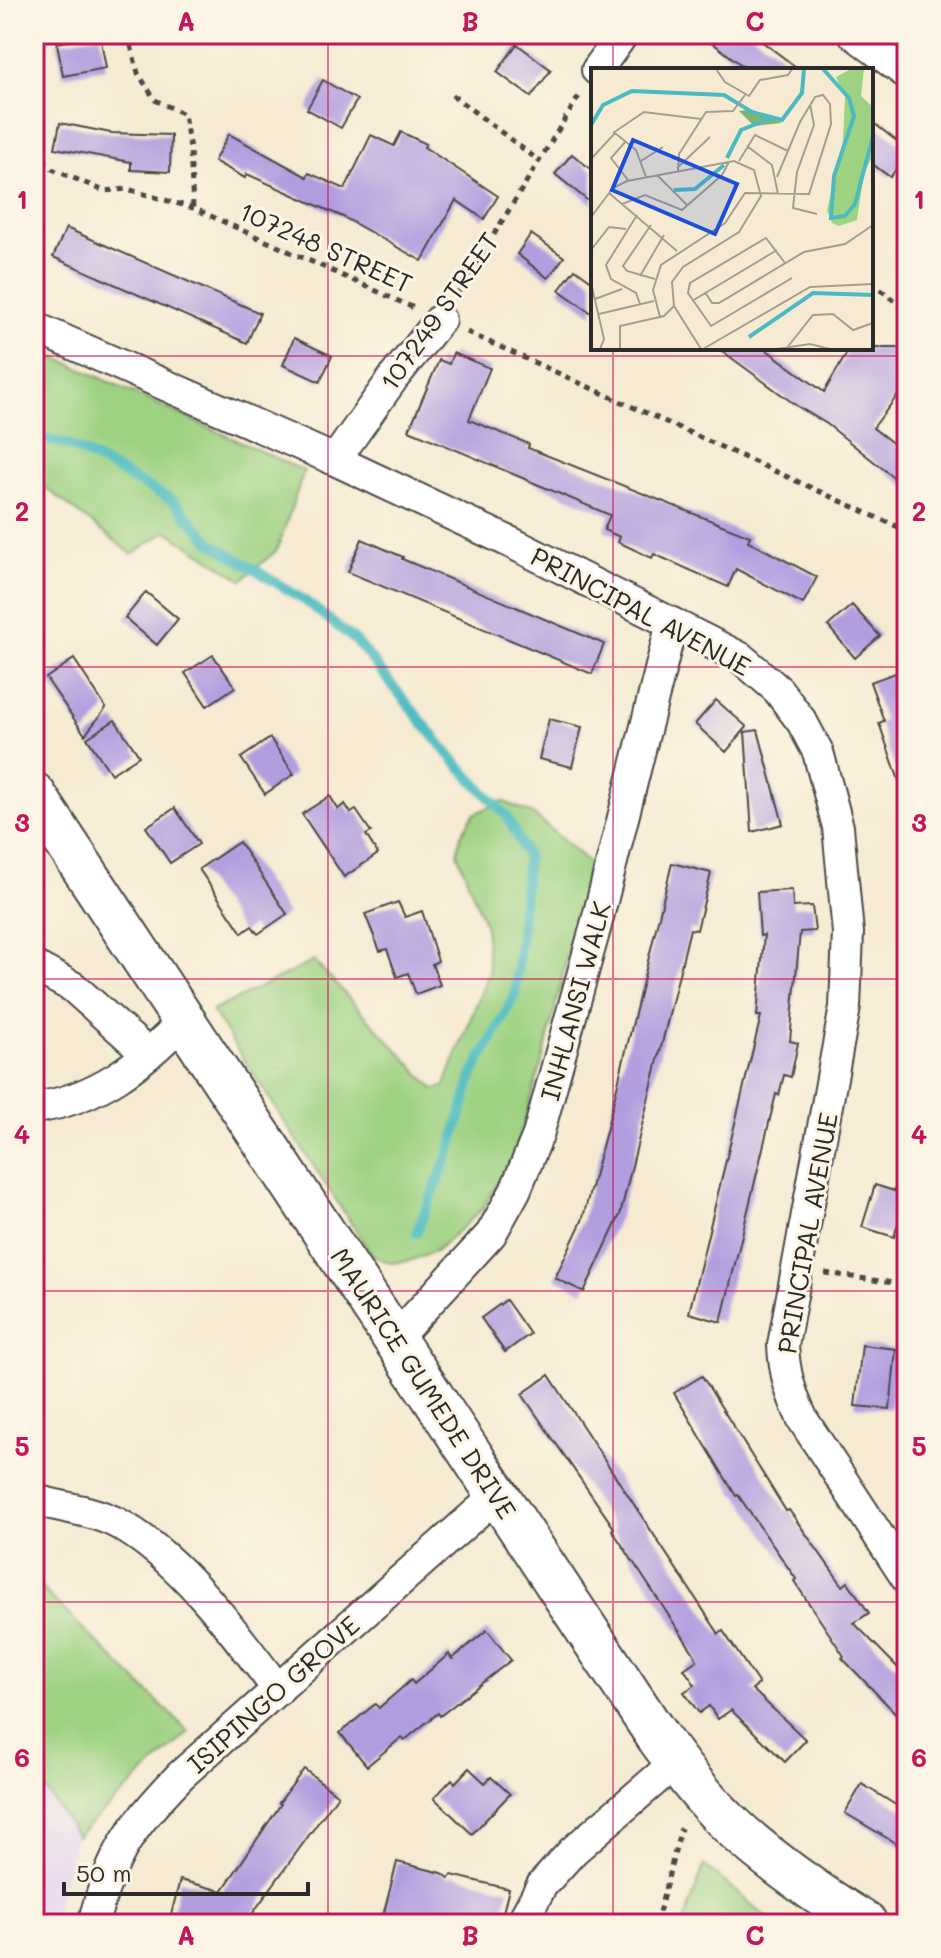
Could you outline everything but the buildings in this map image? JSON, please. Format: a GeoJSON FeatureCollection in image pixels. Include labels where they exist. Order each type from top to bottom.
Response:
{"type":"FeatureCollection","features":[{"type":"Feature","properties":{"kind":"street"},"geometry":{"type":"LineString","coordinates":[[598,68],[623,34]]}},
{"type":"Feature","properties":{"kind":"street"},"geometry":{"type":"LineString","coordinates":[[854,34],[907,74]]}},
{"type":"Feature","properties":{"kind":"street","name":"107249 STREET"},"geometry":{"type":"LineString","coordinates":[[335,460],[394,377],[440,320]]}},
{"type":"Feature","properties":{"kind":"street","name":"PRINCIPAL AVENUE"},"geometry":{"type":"LineString","coordinates":[[34,327],[335,460],[512,543],[741,658],[778,690],[802,722],[818,752],[838,827],[848,933],[845,1007],[783,1345],[784,1368],[790,1393],[819,1448],[907,1579]]}},
{"type":"Feature","properties":{"kind":"street","name":"INHLANSI WALK"},"geometry":{"type":"LineString","coordinates":[[395,1339],[491,1234],[515,1191],[538,1135],[595,929],[672,623]]}},
{"type":"Feature","properties":{"kind":"street","name":"MAURICE GUMEDE DRIVE"},"geometry":{"type":"LineString","coordinates":[[34,794],[497,1495],[685,1773],[727,1821],[760,1850],[812,1890],[866,1924]]}},
{"type":"Feature","properties":{"kind":"street"},"geometry":{"type":"LineString","coordinates":[[34,966],[73,987],[148,1054]]}},
{"type":"Feature","properties":{"kind":"street"},"geometry":{"type":"LineString","coordinates":[[34,1108],[99,1089],[123,1075],[184,1020]]}},
{"type":"Feature","properties":{"kind":"street","name":"ISIPINGO GROVE"},"geometry":{"type":"LineString","coordinates":[[93,1924],[113,1864],[145,1812],[181,1775],[497,1495]]}},
{"type":"Feature","properties":{"kind":"street"},"geometry":{"type":"LineString","coordinates":[[34,1500],[115,1522],[144,1540],[183,1576],[239,1638],[278,1690]]}},
{"type":"Feature","properties":{"kind":"street"},"geometry":{"type":"LineString","coordinates":[[521,1924],[542,1885],[573,1851],[685,1773]]}},
{"type":"Feature","properties":{"kind":"path"},"geometry":{"type":"LineString","coordinates":[[128,34],[138,73],[155,100],[184,114],[190,149],[193,208]]}},
{"type":"Feature","properties":{"kind":"path","name":"107249 STREET"},"geometry":{"type":"LineString","coordinates":[[440,320],[591,78]]}},
{"type":"Feature","properties":{"kind":"path"},"geometry":{"type":"LineString","coordinates":[[452,95],[538,160]]}},
{"type":"Feature","properties":{"kind":"path","name":"107248 STREET"},"geometry":{"type":"LineString","coordinates":[[34,152],[52,169],[104,191],[127,189],[193,208],[907,531]]}},
{"type":"Feature","properties":{"kind":"path"},"geometry":{"type":"LineString","coordinates":[[873,284],[907,311]]}},
{"type":"Feature","properties":{"kind":"path"},"geometry":{"type":"LineString","coordinates":[[796,1269],[907,1285]]}},
{"type":"Feature","properties":{"kind":"path"},"geometry":{"type":"LineString","coordinates":[[656,1924],[685,1773]]}},
{"type":"Feature","properties":{"kind":"shaded area"},"geometry":{"type":"Polygon","coordinates":[[[34,1581],[189,1732],[77,1836],[51,1924],[34,1924],[34,1581]]]}},
{"type":"Feature","properties":{"kind":"green space"},"geometry":{"type":"Polygon","coordinates":[[[34,354],[57,358],[304,471],[277,550],[242,580],[167,531],[132,554],[34,479],[34,354]]]}},
{"type":"Feature","properties":{"kind":"green space"},"geometry":{"type":"Polygon","coordinates":[[[502,801],[533,814],[589,863],[544,1055],[514,1156],[482,1209],[437,1250],[409,1261],[390,1263],[372,1255],[212,1011],[314,961],[434,1089],[444,1087],[489,972],[485,925],[457,853],[461,835],[474,814],[502,801]]]}},
{"type":"Feature","properties":{"kind":"green space"},"geometry":{"type":"Polygon","coordinates":[[[34,1581],[189,1732],[77,1836],[41,1783],[34,1780],[34,1581]]]}},
{"type":"Feature","properties":{"kind":"green space"},"geometry":{"type":"Polygon","coordinates":[[[704,1865],[775,1924],[683,1924],[704,1865]]]}},
{"type":"Feature","properties":{"kind":"waterway"},"geometry":{"type":"LineString","coordinates":[[34,437],[70,445],[173,501],[212,543],[304,600],[356,641],[451,757],[507,816],[527,857],[515,995],[472,1076],[451,1149],[416,1233]]}}]}
